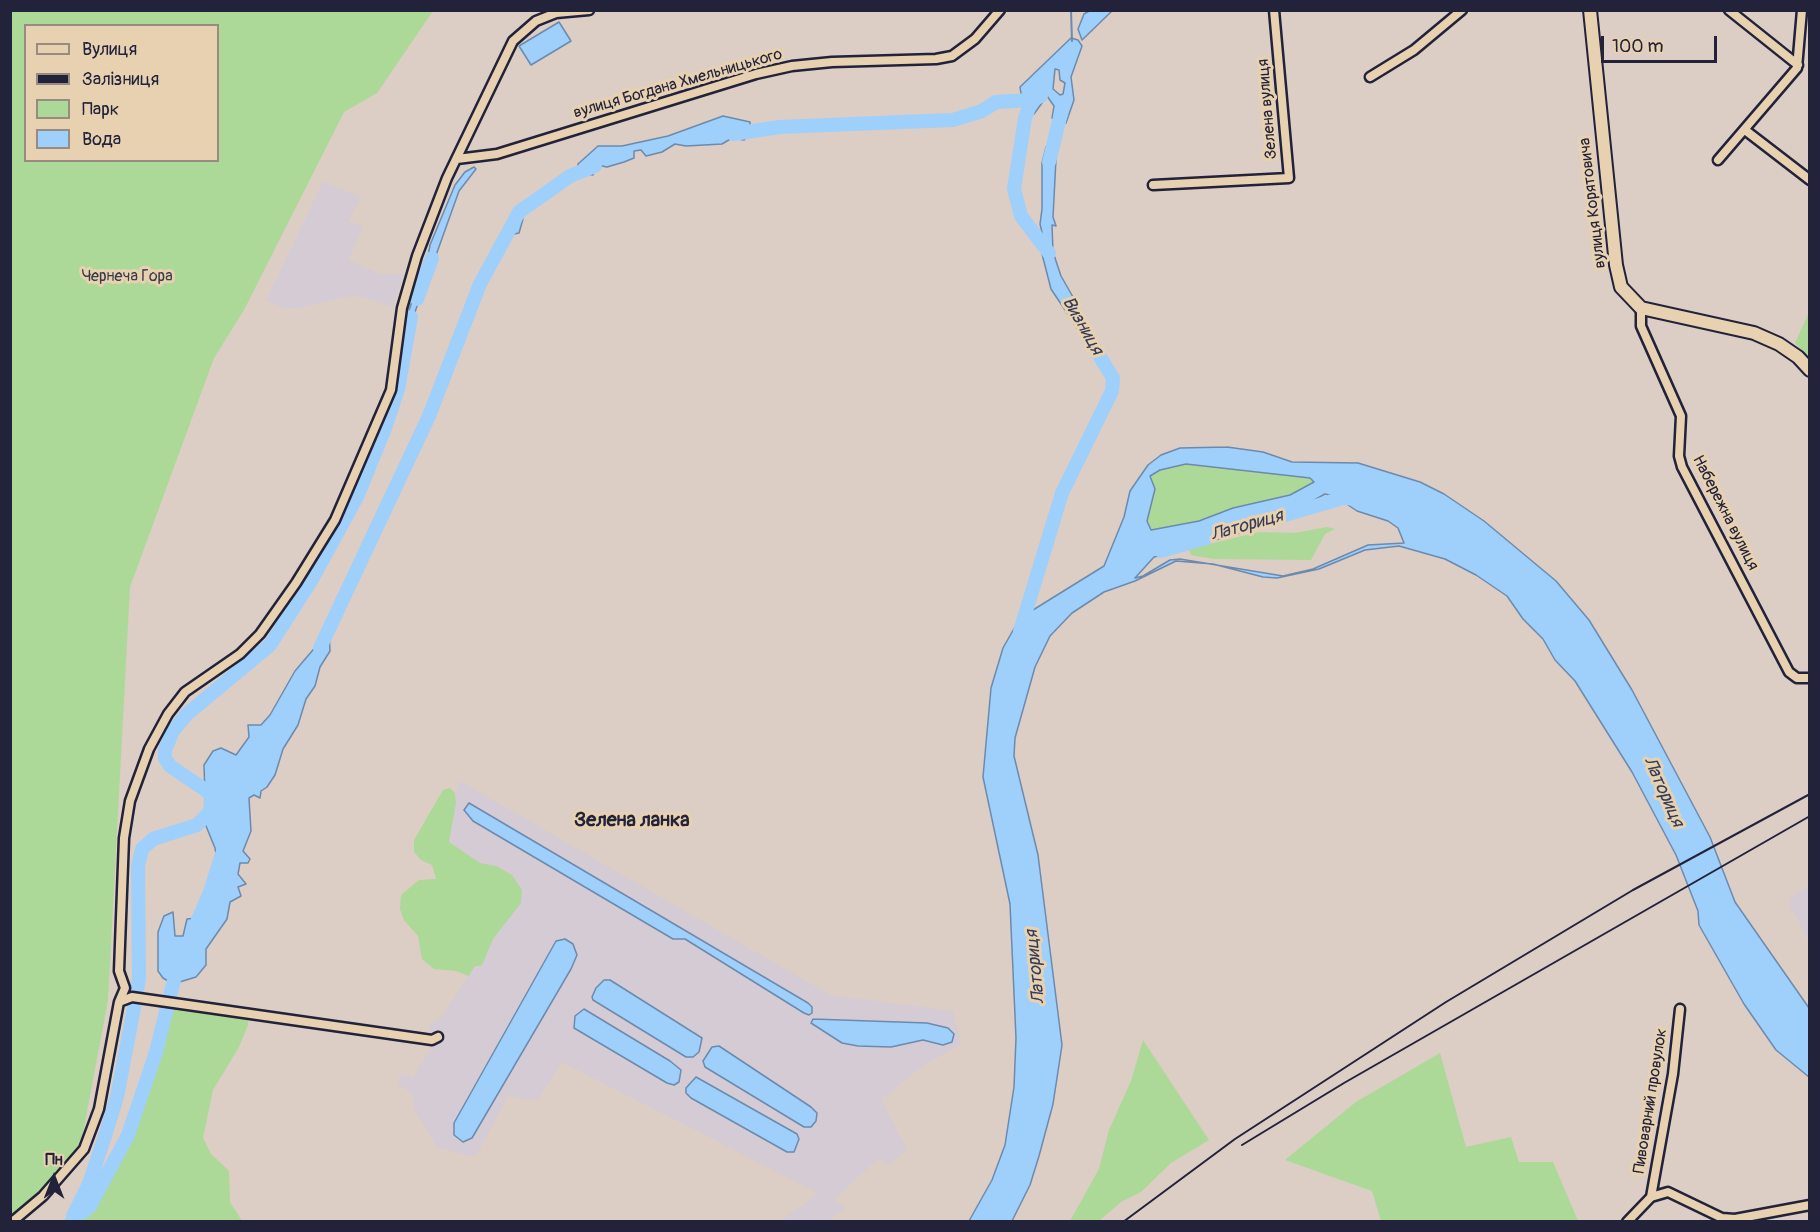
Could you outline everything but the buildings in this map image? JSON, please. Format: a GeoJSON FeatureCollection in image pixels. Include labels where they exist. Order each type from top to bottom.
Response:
{"type":"FeatureCollection","features":[{"type":"Feature","properties":{"kind":"main road","name":"вулиця Корятовича"},"geometry":{"type":"LineString","coordinates":[[1590,10],[1616,265],[1621,287],[1641,308]]}},
{"type":"Feature","properties":{"kind":"main road"},"geometry":{"type":"LineString","coordinates":[[1641,308],[1754,333],[1779,344],[1798,357],[1809,370]]}},
{"type":"Feature","properties":{"kind":"street"},"geometry":{"type":"LineString","coordinates":[[12,1221],[43,1196],[84,1149],[99,1109],[118,1002],[125,988],[119,971],[124,838],[130,801],[151,745],[168,714],[185,692],[240,654],[260,634],[296,583],[335,520],[391,390],[402,308],[409,279],[447,178],[513,41],[536,21],[556,12],[589,10]]}},
{"type":"Feature","properties":{"kind":"street","name":"вулиця Богдана Хмельницького"},"geometry":{"type":"LineString","coordinates":[[457,159],[497,154],[756,74],[792,66],[831,62],[936,59],[952,56],[975,39],[1000,10]]}},
{"type":"Feature","properties":{"kind":"street","name":"Зелена вулиця"},"geometry":{"type":"LineString","coordinates":[[1153,185],[1288,178],[1274,10]]}},
{"type":"Feature","properties":{"kind":"street"},"geometry":{"type":"LineString","coordinates":[[1370,77],[1414,50],[1462,10]]}},
{"type":"Feature","properties":{"kind":"street"},"geometry":{"type":"LineString","coordinates":[[1729,10],[1798,65]]}},
{"type":"Feature","properties":{"kind":"street"},"geometry":{"type":"LineString","coordinates":[[1718,160],[1798,65],[1802,10]]}},
{"type":"Feature","properties":{"kind":"street"},"geometry":{"type":"LineString","coordinates":[[1745,130],[1809,180]]}},
{"type":"Feature","properties":{"kind":"street","name":"Набережна вулиця"},"geometry":{"type":"LineString","coordinates":[[1641,308],[1641,326],[1681,416],[1679,456],[1682,467],[1789,672],[1797,678],[1809,678]]}},
{"type":"Feature","properties":{"kind":"street"},"geometry":{"type":"LineString","coordinates":[[118,1002],[132,997],[432,1040],[438,1037]]}},
{"type":"Feature","properties":{"kind":"street","name":"Пивоварний провулок"},"geometry":{"type":"LineString","coordinates":[[1651,1197],[1673,1074],[1680,1009]]}},
{"type":"Feature","properties":{"kind":"street","name":"Пивоварний провулок"},"geometry":{"type":"LineString","coordinates":[[1627,1221],[1651,1197],[1668,1192],[1722,1218],[1735,1219],[1809,1204]]}},
{"type":"Feature","properties":{"kind":"shaded area"},"geometry":{"type":"Polygon","coordinates":[[[323,182],[361,197],[348,221],[363,227],[348,260],[380,274],[404,274],[393,307],[355,295],[299,308],[283,308],[266,300],[323,182]]]}},
{"type":"Feature","properties":{"kind":"shaded area"},"geometry":{"type":"Polygon","coordinates":[[[460,781],[830,995],[953,1011],[961,1044],[924,1065],[881,1100],[907,1149],[889,1164],[877,1159],[834,1200],[844,1208],[828,1221],[781,1221],[818,1193],[562,1062],[538,1099],[527,1100],[509,1095],[477,1154],[469,1156],[437,1147],[413,1107],[413,1093],[397,1084],[402,1074],[413,1077],[440,1035],[428,1032],[430,1025],[442,1017],[521,895],[435,842],[460,781]]]}},
{"type":"Feature","properties":{"kind":"shaded area"},"geometry":{"type":"Polygon","coordinates":[[[1809,885],[1809,940],[1790,905],[1790,899],[1809,885]]]}},
{"type":"Feature","properties":{"kind":"green space","name":"Чернеча Гора"},"geometry":{"type":"Polygon","coordinates":[[[11,10],[433,11],[377,93],[344,112],[244,310],[214,358],[130,587],[108,1000],[83,1133],[76,1151],[42,1190],[11,1216],[11,10]]]}},
{"type":"Feature","properties":{"kind":"green space"},"geometry":{"type":"Polygon","coordinates":[[[1809,312],[1809,358],[1795,343],[1809,312]]]}},
{"type":"Feature","properties":{"kind":"green space"},"geometry":{"type":"Polygon","coordinates":[[[1186,464],[1310,478],[1314,482],[1290,495],[1233,508],[1199,521],[1151,530],[1147,521],[1155,489],[1150,476],[1160,470],[1186,464]]]}},
{"type":"Feature","properties":{"kind":"green space"},"geometry":{"type":"Polygon","coordinates":[[[1327,527],[1335,529],[1325,534],[1311,560],[1214,559],[1191,555],[1189,549],[1259,532],[1295,533],[1327,527]]]}},
{"type":"Feature","properties":{"kind":"green space"},"geometry":{"type":"Polygon","coordinates":[[[450,788],[455,793],[456,803],[449,842],[480,863],[496,866],[512,875],[522,890],[521,903],[493,939],[482,965],[474,967],[469,976],[456,971],[434,969],[422,959],[418,936],[404,920],[400,909],[401,895],[419,880],[436,879],[432,865],[421,860],[414,852],[414,840],[443,790],[450,788]]]}},
{"type":"Feature","properties":{"kind":"green space"},"geometry":{"type":"Polygon","coordinates":[[[167,1007],[197,1007],[248,1015],[248,1025],[239,1047],[213,1090],[203,1138],[211,1154],[229,1171],[230,1202],[242,1221],[71,1222],[90,1206],[128,1135],[156,1052],[167,1007]]]}},
{"type":"Feature","properties":{"kind":"green space"},"geometry":{"type":"Polygon","coordinates":[[[1143,1040],[1209,1140],[1171,1163],[1141,1192],[1121,1202],[1099,1221],[1070,1221],[1099,1169],[1109,1130],[1131,1081],[1143,1040]]]}},
{"type":"Feature","properties":{"kind":"green space"},"geometry":{"type":"Polygon","coordinates":[[[1440,1053],[1466,1147],[1511,1137],[1519,1162],[1553,1162],[1578,1221],[1381,1221],[1372,1191],[1285,1160],[1356,1102],[1440,1053]]]}},
{"type":"Feature","properties":{"kind":"water"},"geometry":{"type":"Polygon","coordinates":[[[1091,10],[1112,11],[1082,40],[1078,29],[1084,14],[1091,10]]]}},
{"type":"Feature","properties":{"kind":"water"},"geometry":{"type":"Polygon","coordinates":[[[559,22],[571,41],[531,65],[519,46],[559,22]]]}},
{"type":"Feature","properties":{"kind":"water"},"geometry":{"type":"Polygon","coordinates":[[[1071,38],[1078,40],[1082,46],[1071,77],[1074,100],[1066,123],[1052,118],[1054,106],[1047,96],[1034,114],[1024,113],[1020,87],[1071,38]],[[1055,69],[1053,89],[1060,95],[1063,94],[1065,83],[1060,80],[1059,70],[1055,69]]]}},
{"type":"Feature","properties":{"kind":"water"},"geometry":{"type":"Polygon","coordinates":[[[723,116],[750,122],[751,132],[744,140],[732,138],[722,144],[686,146],[675,144],[662,152],[646,156],[641,150],[634,151],[634,158],[624,162],[607,167],[597,165],[593,175],[578,173],[578,164],[598,146],[622,146],[668,136],[723,116]]]}},
{"type":"Feature","properties":{"kind":"water"},"geometry":{"type":"Polygon","coordinates":[[[1053,143],[1056,159],[1053,217],[1056,226],[1052,225],[1053,252],[1061,276],[1077,304],[1076,313],[1096,340],[1097,358],[1051,289],[1041,250],[1044,241],[1040,224],[1042,163],[1046,147],[1053,143]]]}},
{"type":"Feature","properties":{"kind":"water"},"geometry":{"type":"Polygon","coordinates":[[[474,167],[476,169],[459,191],[430,272],[425,273],[430,245],[455,185],[465,172],[474,167]]]}},
{"type":"Feature","properties":{"kind":"water"},"geometry":{"type":"Polygon","coordinates":[[[523,219],[519,233],[514,234],[507,224],[510,221],[523,219]]]}},
{"type":"Feature","properties":{"kind":"water"},"geometry":{"type":"Polygon","coordinates":[[[421,281],[423,289],[407,335],[407,317],[418,282],[421,281]]]}},
{"type":"Feature","properties":{"kind":"water"},"geometry":{"type":"Polygon","coordinates":[[[1227,447],[1263,452],[1292,462],[1358,463],[1420,482],[1444,494],[1484,521],[1556,581],[1589,620],[1632,690],[1710,837],[1735,902],[1809,1008],[1809,1077],[1776,1050],[1744,1004],[1699,925],[1698,911],[1676,855],[1632,772],[1575,681],[1555,660],[1543,639],[1523,619],[1507,596],[1476,575],[1445,559],[1399,546],[1365,550],[1319,569],[1277,578],[1263,577],[1218,565],[1283,576],[1313,569],[1368,545],[1404,543],[1398,528],[1388,521],[1357,511],[1336,497],[1325,494],[1280,519],[1251,530],[1201,544],[1184,542],[1168,554],[1154,557],[1135,578],[1143,576],[1170,560],[1180,559],[1208,564],[1176,561],[1135,581],[1104,592],[1072,613],[1050,636],[1035,667],[1015,738],[1014,756],[1038,855],[1062,1045],[1053,1104],[1039,1156],[1030,1185],[1012,1221],[969,1221],[992,1180],[1005,1145],[1014,1087],[1016,1038],[1010,904],[983,777],[991,688],[1003,648],[1020,618],[1104,566],[1124,517],[1130,491],[1148,465],[1161,455],[1180,448],[1227,447]],[[1186,464],[1160,470],[1150,476],[1155,489],[1147,521],[1151,530],[1199,521],[1233,508],[1290,495],[1314,482],[1310,478],[1186,464]]]}},
{"type":"Feature","properties":{"kind":"water"},"geometry":{"type":"Polygon","coordinates":[[[329,631],[330,651],[320,667],[315,686],[306,699],[298,725],[283,749],[275,775],[267,787],[261,791],[260,798],[254,795],[249,798],[251,831],[243,851],[250,859],[248,863],[240,863],[238,874],[246,884],[238,887],[241,896],[230,902],[227,919],[206,949],[206,965],[196,977],[173,984],[163,978],[158,971],[158,932],[164,916],[173,912],[175,936],[183,936],[187,919],[199,918],[218,867],[215,848],[206,826],[204,765],[213,751],[221,748],[236,755],[249,737],[248,725],[261,725],[270,715],[295,671],[329,631]]]}},
{"type":"Feature","properties":{"kind":"water"},"geometry":{"type":"Polygon","coordinates":[[[469,803],[808,1003],[812,1007],[812,1013],[809,1015],[804,1013],[685,939],[673,939],[473,821],[464,810],[469,803]]]}},
{"type":"Feature","properties":{"kind":"water"},"geometry":{"type":"Polygon","coordinates":[[[565,939],[573,944],[577,955],[571,969],[472,1138],[463,1142],[454,1135],[454,1123],[556,941],[565,939]]]}},
{"type":"Feature","properties":{"kind":"water"},"geometry":{"type":"Polygon","coordinates":[[[604,980],[610,980],[702,1038],[699,1052],[693,1057],[686,1057],[593,1000],[596,988],[604,980]]]}},
{"type":"Feature","properties":{"kind":"water"},"geometry":{"type":"Polygon","coordinates":[[[584,1009],[670,1061],[681,1070],[679,1082],[674,1085],[667,1083],[574,1028],[575,1016],[584,1009]]]}},
{"type":"Feature","properties":{"kind":"water"},"geometry":{"type":"Polygon","coordinates":[[[813,1019],[927,1023],[948,1028],[954,1034],[952,1042],[943,1045],[923,1040],[891,1047],[858,1046],[842,1043],[811,1023],[813,1019]]]}},
{"type":"Feature","properties":{"kind":"water"},"geometry":{"type":"Polygon","coordinates":[[[719,1046],[811,1107],[817,1113],[816,1121],[811,1127],[804,1127],[705,1067],[703,1061],[712,1047],[719,1046]]]}},
{"type":"Feature","properties":{"kind":"water"},"geometry":{"type":"Polygon","coordinates":[[[696,1077],[797,1134],[799,1139],[794,1152],[787,1152],[691,1098],[686,1093],[686,1088],[696,1077]]]}},
{"type":"Feature","properties":{"kind":"waterway"},"geometry":{"type":"LineString","coordinates":[[1071,10],[1072,41]]}},
{"type":"Feature","properties":{"kind":"waterway"},"geometry":{"type":"LineString","coordinates":[[733,134],[780,127],[953,120],[982,111],[996,102],[1032,100],[1041,96]]}},
{"type":"Feature","properties":{"kind":"waterway"},"geometry":{"type":"LineString","coordinates":[[1032,100],[1025,118],[1014,189],[1021,216],[1049,253]]}},
{"type":"Feature","properties":{"kind":"waterway","name":"Визниця"},"geometry":{"type":"LineString","coordinates":[[1049,162],[1063,105]]}},
{"type":"Feature","properties":{"kind":"waterway"},"geometry":{"type":"LineString","coordinates":[[320,648],[429,416],[480,284],[519,212],[570,176],[595,166]]}},
{"type":"Feature","properties":{"kind":"waterway"},"geometry":{"type":"LineString","coordinates":[[417,299],[432,258]]}},
{"type":"Feature","properties":{"kind":"waterway"},"geometry":{"type":"LineString","coordinates":[[215,802],[207,791],[170,766],[165,758],[165,750],[173,731],[187,714],[270,645],[311,581],[357,497],[385,428],[398,389],[411,317]]}},
{"type":"Feature","properties":{"kind":"waterway","name":"Визниця"},"geometry":{"type":"LineString","coordinates":[[1020,631],[1062,493],[1112,391],[1113,378],[1087,336]]}},
{"type":"Feature","properties":{"kind":"waterway","name":"Латориця"},"geometry":{"type":"LineString","coordinates":[[1271,519],[1343,498],[1357,499]]}},
{"type":"Feature","properties":{"kind":"waterway","name":"Латориця"},"geometry":{"type":"LineString","coordinates":[[1161,551],[1206,538]]}},
{"type":"Feature","properties":{"kind":"waterway"},"geometry":{"type":"LineString","coordinates":[[73,1216],[89,1184],[117,1097],[133,1013],[139,979],[138,866],[142,849],[153,839],[197,825],[210,812],[211,802]]}},
{"type":"Feature","properties":{"kind":"waterway"},"geometry":{"type":"LineString","coordinates":[[192,934],[210,892],[222,854]]}},
{"type":"Feature","properties":{"kind":"waterway"},"geometry":{"type":"LineString","coordinates":[[71,1222],[90,1206],[128,1135],[156,1052],[177,968]]}},
{"type":"Feature","properties":{"kind":"railway"},"geometry":{"type":"LineString","coordinates":[[1123,1222],[1235,1139],[1446,1002],[1633,890],[1810,794]]}},
{"type":"Feature","properties":{"kind":"railway"},"geometry":{"type":"LineString","coordinates":[[1242,1145],[1344,1083],[1810,816]]}},
{"type":"Feature","properties":{"kind":"district","name":"Зелена ланка"},"geometry":{"type":"Point","coordinates":[632,821]}}]}
